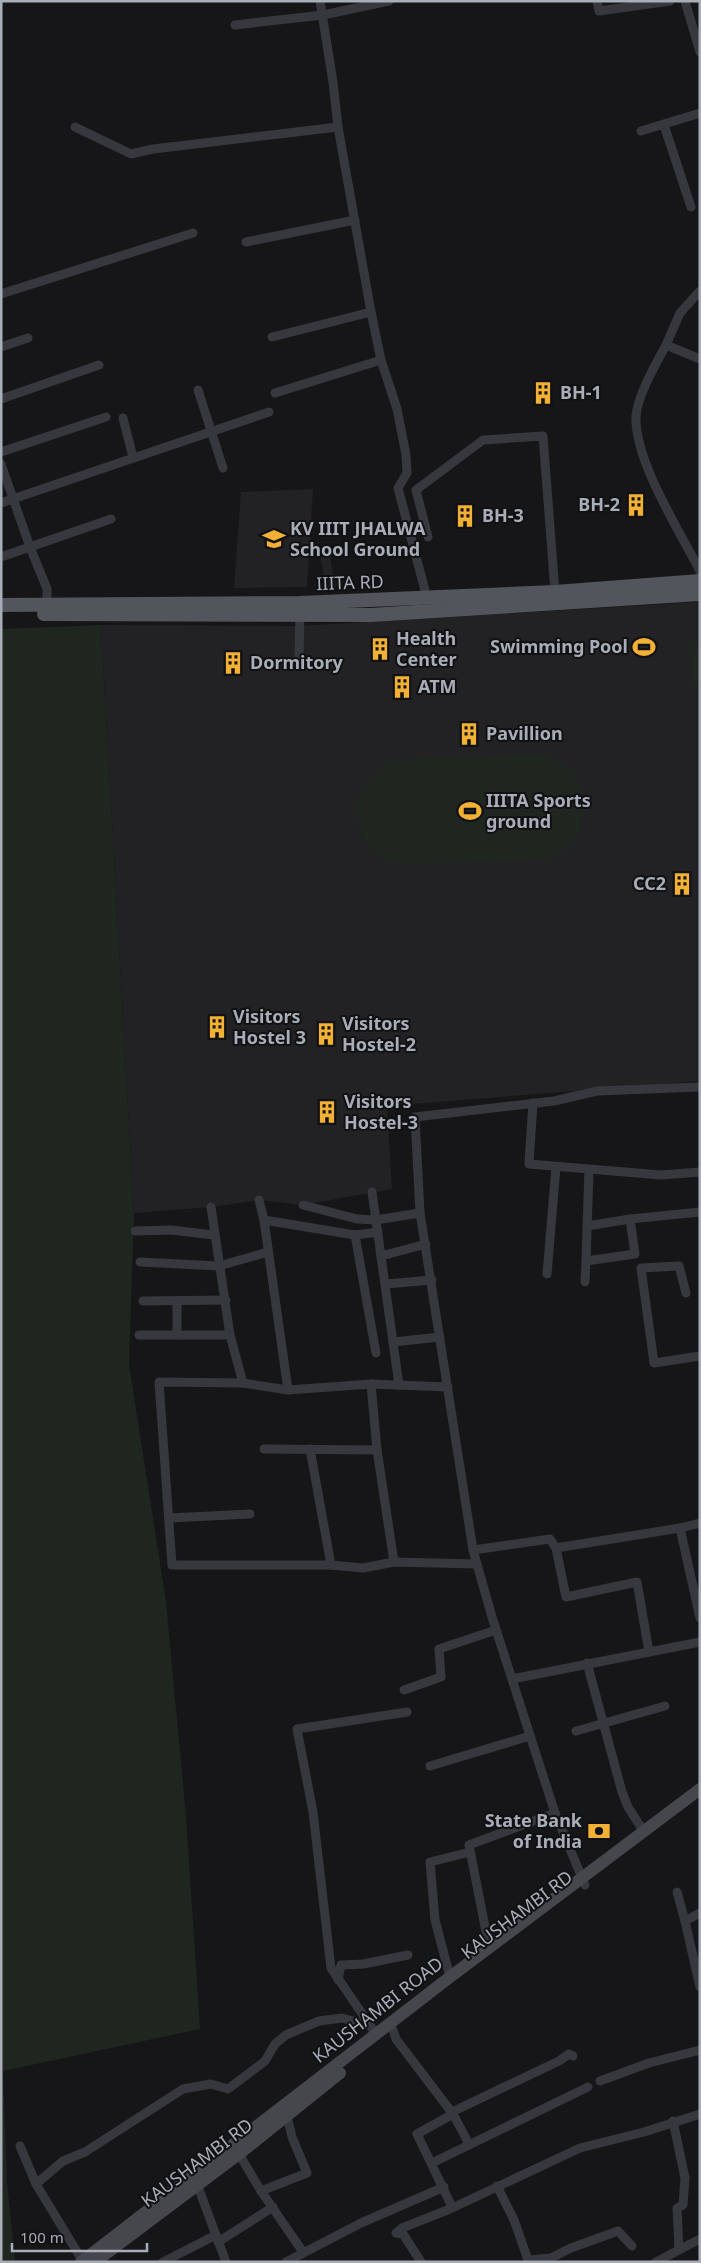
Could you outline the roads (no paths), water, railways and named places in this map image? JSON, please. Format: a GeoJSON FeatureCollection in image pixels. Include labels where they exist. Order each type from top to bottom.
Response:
{"type":"FeatureCollection","features":[{"type":"Feature","properties":{"kind":"main road","name":"IIITA RD"},"geometry":{"type":"LineString","coordinates":[[555,597],[699,581]]}},
{"type":"Feature","properties":{"kind":"main road"},"geometry":{"type":"LineString","coordinates":[[699,581],[700,594]]}},
{"type":"Feature","properties":{"kind":"main road","name":"IIITA RD"},"geometry":{"type":"LineString","coordinates":[[1,614],[300,609],[427,605],[555,597],[700,594]]}},
{"type":"Feature","properties":{"kind":"main road","name":"IIITA RD"},"geometry":{"type":"LineString","coordinates":[[1,605],[300,609]]}},
{"type":"Feature","properties":{"kind":"main road","name":"KAUSHAMBI ROAD"},"geometry":{"type":"LineString","coordinates":[[86,2261],[372,2029],[450,1977],[583,1881],[700,1789]]}},
{"type":"Feature","properties":{"kind":"main road","name":"KAUSHAMBI RD"},"geometry":{"type":"LineString","coordinates":[[86,2261],[239,2154],[583,1881],[700,1799]]}},
{"type":"Feature","properties":{"kind":"street"},"geometry":{"type":"LineString","coordinates":[[320,1],[338,127],[371,312],[381,360],[397,409],[406,455],[406,473],[398,488],[427,605]]}},
{"type":"Feature","properties":{"kind":"street"},"geometry":{"type":"LineString","coordinates":[[234,25],[323,15],[389,1]]}},
{"type":"Feature","properties":{"kind":"street"},"geometry":{"type":"LineString","coordinates":[[597,1],[599,12],[670,1]]}},
{"type":"Feature","properties":{"kind":"street"},"geometry":{"type":"LineString","coordinates":[[685,1],[700,52]]}},
{"type":"Feature","properties":{"kind":"street"},"geometry":{"type":"LineString","coordinates":[[641,131],[700,113]]}},
{"type":"Feature","properties":{"kind":"street"},"geometry":{"type":"LineString","coordinates":[[664,125],[691,207]]}},
{"type":"Feature","properties":{"kind":"street"},"geometry":{"type":"LineString","coordinates":[[75,127],[131,154],[152,149],[338,127]]}},
{"type":"Feature","properties":{"kind":"street"},"geometry":{"type":"LineString","coordinates":[[246,242],[355,220]]}},
{"type":"Feature","properties":{"kind":"street"},"geometry":{"type":"LineString","coordinates":[[1,294],[193,233]]}},
{"type":"Feature","properties":{"kind":"street"},"geometry":{"type":"LineString","coordinates":[[700,291],[680,312],[640,399],[636,414],[643,458],[700,571]]}},
{"type":"Feature","properties":{"kind":"street"},"geometry":{"type":"LineString","coordinates":[[272,337],[371,312]]}},
{"type":"Feature","properties":{"kind":"street"},"geometry":{"type":"LineString","coordinates":[[1,347],[28,338]]}},
{"type":"Feature","properties":{"kind":"street"},"geometry":{"type":"LineString","coordinates":[[666,345],[700,359]]}},
{"type":"Feature","properties":{"kind":"street"},"geometry":{"type":"LineString","coordinates":[[275,393],[381,360]]}},
{"type":"Feature","properties":{"kind":"street"},"geometry":{"type":"LineString","coordinates":[[1,399],[99,365]]}},
{"type":"Feature","properties":{"kind":"street"},"geometry":{"type":"LineString","coordinates":[[198,390],[223,468]]}},
{"type":"Feature","properties":{"kind":"street"},"geometry":{"type":"LineString","coordinates":[[1,503],[269,412]]}},
{"type":"Feature","properties":{"kind":"street"},"geometry":{"type":"LineString","coordinates":[[1,452],[106,417]]}},
{"type":"Feature","properties":{"kind":"street"},"geometry":{"type":"LineString","coordinates":[[123,418],[133,457]]}},
{"type":"Feature","properties":{"kind":"street"},"geometry":{"type":"LineString","coordinates":[[428,537],[416,490],[483,440],[543,436],[555,597]]}},
{"type":"Feature","properties":{"kind":"street"},"geometry":{"type":"LineString","coordinates":[[1,464],[30,547],[48,589],[47,605]]}},
{"type":"Feature","properties":{"kind":"street"},"geometry":{"type":"LineString","coordinates":[[1,558],[110,519]]}},
{"type":"Feature","properties":{"kind":"street"},"geometry":{"type":"LineString","coordinates":[[299,658],[300,609]]}},
{"type":"Feature","properties":{"kind":"street"},"geometry":{"type":"LineString","coordinates":[[583,1881],[554,1813],[496,1630],[473,1550],[420,1213],[415,1117],[554,1101],[597,1091],[700,1087]]}},
{"type":"Feature","properties":{"kind":"street"},"geometry":{"type":"LineString","coordinates":[[532,1103],[529,1164],[661,1175],[700,1172]]}},
{"type":"Feature","properties":{"kind":"street"},"geometry":{"type":"LineString","coordinates":[[547,1274],[556,1167]]}},
{"type":"Feature","properties":{"kind":"street"},"geometry":{"type":"LineString","coordinates":[[585,1282],[590,1170]]}},
{"type":"Feature","properties":{"kind":"street"},"geometry":{"type":"LineString","coordinates":[[372,1192],[399,1385]]}},
{"type":"Feature","properties":{"kind":"street"},"geometry":{"type":"LineString","coordinates":[[259,1200],[264,1220],[288,1390]]}},
{"type":"Feature","properties":{"kind":"street"},"geometry":{"type":"LineString","coordinates":[[302,1205],[357,1219],[376,1220],[420,1213]]}},
{"type":"Feature","properties":{"kind":"street"},"geometry":{"type":"LineString","coordinates":[[211,1207],[230,1335],[243,1383]]}},
{"type":"Feature","properties":{"kind":"street"},"geometry":{"type":"LineString","coordinates":[[588,1226],[630,1219],[700,1212]]}},
{"type":"Feature","properties":{"kind":"street"},"geometry":{"type":"LineString","coordinates":[[586,1261],[635,1254],[630,1219]]}},
{"type":"Feature","properties":{"kind":"street"},"geometry":{"type":"LineString","coordinates":[[264,1220],[355,1235],[378,1232]]}},
{"type":"Feature","properties":{"kind":"street"},"geometry":{"type":"LineString","coordinates":[[135,1231],[171,1230],[214,1235]]}},
{"type":"Feature","properties":{"kind":"street"},"geometry":{"type":"LineString","coordinates":[[355,1235],[376,1353]]}},
{"type":"Feature","properties":{"kind":"street"},"geometry":{"type":"LineString","coordinates":[[381,1256],[426,1244]]}},
{"type":"Feature","properties":{"kind":"street"},"geometry":{"type":"LineString","coordinates":[[140,1262],[219,1266],[268,1252]]}},
{"type":"Feature","properties":{"kind":"street"},"geometry":{"type":"LineString","coordinates":[[686,1294],[679,1266],[641,1268],[654,1363],[700,1356]]}},
{"type":"Feature","properties":{"kind":"street"},"geometry":{"type":"LineString","coordinates":[[386,1284],[432,1280]]}},
{"type":"Feature","properties":{"kind":"street"},"geometry":{"type":"LineString","coordinates":[[143,1301],[226,1300]]}},
{"type":"Feature","properties":{"kind":"street"},"geometry":{"type":"LineString","coordinates":[[177,1301],[177,1335]]}},
{"type":"Feature","properties":{"kind":"street"},"geometry":{"type":"LineString","coordinates":[[139,1335],[230,1335]]}},
{"type":"Feature","properties":{"kind":"street"},"geometry":{"type":"LineString","coordinates":[[393,1342],[440,1337]]}},
{"type":"Feature","properties":{"kind":"street"},"geometry":{"type":"LineString","coordinates":[[448,1387],[371,1384],[288,1390],[243,1383],[159,1382],[172,1565],[331,1565],[363,1568],[394,1562],[477,1564]]}},
{"type":"Feature","properties":{"kind":"street"},"geometry":{"type":"LineString","coordinates":[[371,1384],[377,1450],[394,1562]]}},
{"type":"Feature","properties":{"kind":"street"},"geometry":{"type":"LineString","coordinates":[[264,1449],[377,1450]]}},
{"type":"Feature","properties":{"kind":"street"},"geometry":{"type":"LineString","coordinates":[[310,1449],[331,1565]]}},
{"type":"Feature","properties":{"kind":"street"},"geometry":{"type":"LineString","coordinates":[[169,1518],[250,1514]]}},
{"type":"Feature","properties":{"kind":"street"},"geometry":{"type":"LineString","coordinates":[[556,1548],[680,1528],[700,1523]]}},
{"type":"Feature","properties":{"kind":"street"},"geometry":{"type":"LineString","coordinates":[[680,1528],[697,1588],[700,1618]]}},
{"type":"Feature","properties":{"kind":"street"},"geometry":{"type":"LineString","coordinates":[[473,1550],[550,1539],[556,1548],[566,1597],[637,1582],[648,1652]]}},
{"type":"Feature","properties":{"kind":"street"},"geometry":{"type":"LineString","coordinates":[[404,1690],[441,1678],[439,1649],[496,1630]]}},
{"type":"Feature","properties":{"kind":"street"},"geometry":{"type":"LineString","coordinates":[[512,1678],[700,1642]]}},
{"type":"Feature","properties":{"kind":"street"},"geometry":{"type":"LineString","coordinates":[[587,1663],[605,1723],[622,1792],[628,1807],[644,1832]]}},
{"type":"Feature","properties":{"kind":"street"},"geometry":{"type":"LineString","coordinates":[[576,1731],[665,1706]]}},
{"type":"Feature","properties":{"kind":"street"},"geometry":{"type":"LineString","coordinates":[[372,2029],[331,1968],[314,1812],[297,1730],[407,1712]]}},
{"type":"Feature","properties":{"kind":"street"},"geometry":{"type":"LineString","coordinates":[[430,1766],[530,1736]]}},
{"type":"Feature","properties":{"kind":"street"},"geometry":{"type":"LineString","coordinates":[[489,1947],[469,1845],[554,1813]]}},
{"type":"Feature","properties":{"kind":"street"},"geometry":{"type":"LineString","coordinates":[[450,1977],[435,1920],[430,1862],[470,1852]]}},
{"type":"Feature","properties":{"kind":"street"},"geometry":{"type":"LineString","coordinates":[[676,1892],[685,1921],[700,1987]]}},
{"type":"Feature","properties":{"kind":"street"},"geometry":{"type":"LineString","coordinates":[[685,1921],[700,1913]]}},
{"type":"Feature","properties":{"kind":"street"},"geometry":{"type":"LineString","coordinates":[[338,1980],[341,1965],[363,1964],[408,1955]]}},
{"type":"Feature","properties":{"kind":"street"},"geometry":{"type":"LineString","coordinates":[[36,2184],[63,2160],[86,2152],[183,2089],[211,2084],[228,2089],[265,2062],[275,2044],[286,2035],[319,2021],[342,2018],[372,2029]]}},
{"type":"Feature","properties":{"kind":"street"},"geometry":{"type":"LineString","coordinates":[[393,2030],[396,2039],[453,2114],[469,2144]]}},
{"type":"Feature","properties":{"kind":"street"},"geometry":{"type":"LineString","coordinates":[[600,2081],[649,2062],[698,2049]]}},
{"type":"Feature","properties":{"kind":"street"},"geometry":{"type":"LineString","coordinates":[[452,2207],[417,2134],[453,2114],[452,2112],[559,2061],[569,2054],[573,2056]]}},
{"type":"Feature","properties":{"kind":"street"},"geometry":{"type":"LineString","coordinates":[[432,2163],[588,2087]]}},
{"type":"Feature","properties":{"kind":"street"},"geometry":{"type":"LineString","coordinates":[[421,2262],[403,2234],[396,2234],[402,2228],[580,2148],[644,2132],[673,2121],[700,2114]]}},
{"type":"Feature","properties":{"kind":"street"},"geometry":{"type":"LineString","coordinates":[[261,2192],[307,2173],[292,2137],[286,2116]]}},
{"type":"Feature","properties":{"kind":"street"},"geometry":{"type":"LineString","coordinates":[[673,2121],[685,2178],[683,2205],[677,2208],[679,2250]]}},
{"type":"Feature","properties":{"kind":"street"},"geometry":{"type":"LineString","coordinates":[[20,2146],[36,2184],[86,2261]]}},
{"type":"Feature","properties":{"kind":"street"},"geometry":{"type":"LineString","coordinates":[[239,2154],[261,2192],[303,2252]]}},
{"type":"Feature","properties":{"kind":"street"},"geometry":{"type":"LineString","coordinates":[[197,2184],[226,2262]]}},
{"type":"Feature","properties":{"kind":"street"},"geometry":{"type":"LineString","coordinates":[[496,2186],[514,2220],[528,2260],[551,2258],[571,2248],[618,2231],[632,2246]]}},
{"type":"Feature","properties":{"kind":"street"},"geometry":{"type":"LineString","coordinates":[[286,2262],[296,2259],[303,2252],[361,2223],[444,2187]]}},
{"type":"Feature","properties":{"kind":"street"},"geometry":{"type":"LineString","coordinates":[[163,2262],[217,2238],[273,2207]]}},
{"type":"Feature","properties":{"kind":"street"},"geometry":{"type":"LineString","coordinates":[[656,2262],[700,2239]]}},
{"type":"Feature","properties":{"kind":"place","name":"BH-1"},"geometry":{"type":"Point","coordinates":[543,393]}},
{"type":"Feature","properties":{"kind":"place","name":"BH-2"},"geometry":{"type":"Point","coordinates":[636,505]}},
{"type":"Feature","properties":{"kind":"place","name":"BH-3"},"geometry":{"type":"Point","coordinates":[465,516]}},
{"type":"Feature","properties":{"kind":"place","name":"KV IIIT JHALWA School Ground"},"geometry":{"type":"Point","coordinates":[274,539]}},
{"type":"Feature","properties":{"kind":"place","name":"Swimming Pool"},"geometry":{"type":"Point","coordinates":[644,647]}},
{"type":"Feature","properties":{"kind":"place","name":"Health Center"},"geometry":{"type":"Point","coordinates":[380,649]}},
{"type":"Feature","properties":{"kind":"place","name":"Dormitory"},"geometry":{"type":"Point","coordinates":[233,663]}},
{"type":"Feature","properties":{"kind":"place","name":"ATM"},"geometry":{"type":"Point","coordinates":[402,687]}},
{"type":"Feature","properties":{"kind":"place","name":"Pavillion"},"geometry":{"type":"Point","coordinates":[469,734]}},
{"type":"Feature","properties":{"kind":"place","name":"IIITA Sports ground"},"geometry":{"type":"Point","coordinates":[470,811]}},
{"type":"Feature","properties":{"kind":"place","name":"CC2"},"geometry":{"type":"Point","coordinates":[682,884]}},
{"type":"Feature","properties":{"kind":"place","name":"Visitors Hostel 3"},"geometry":{"type":"Point","coordinates":[217,1027]}},
{"type":"Feature","properties":{"kind":"place","name":"Visitors Hostel-2"},"geometry":{"type":"Point","coordinates":[326,1034]}},
{"type":"Feature","properties":{"kind":"place","name":"Visitors Hostel-3"},"geometry":{"type":"Point","coordinates":[327,1112]}},
{"type":"Feature","properties":{"kind":"place","name":"State Bank of India"},"geometry":{"type":"Point","coordinates":[599,1831]}}]}
